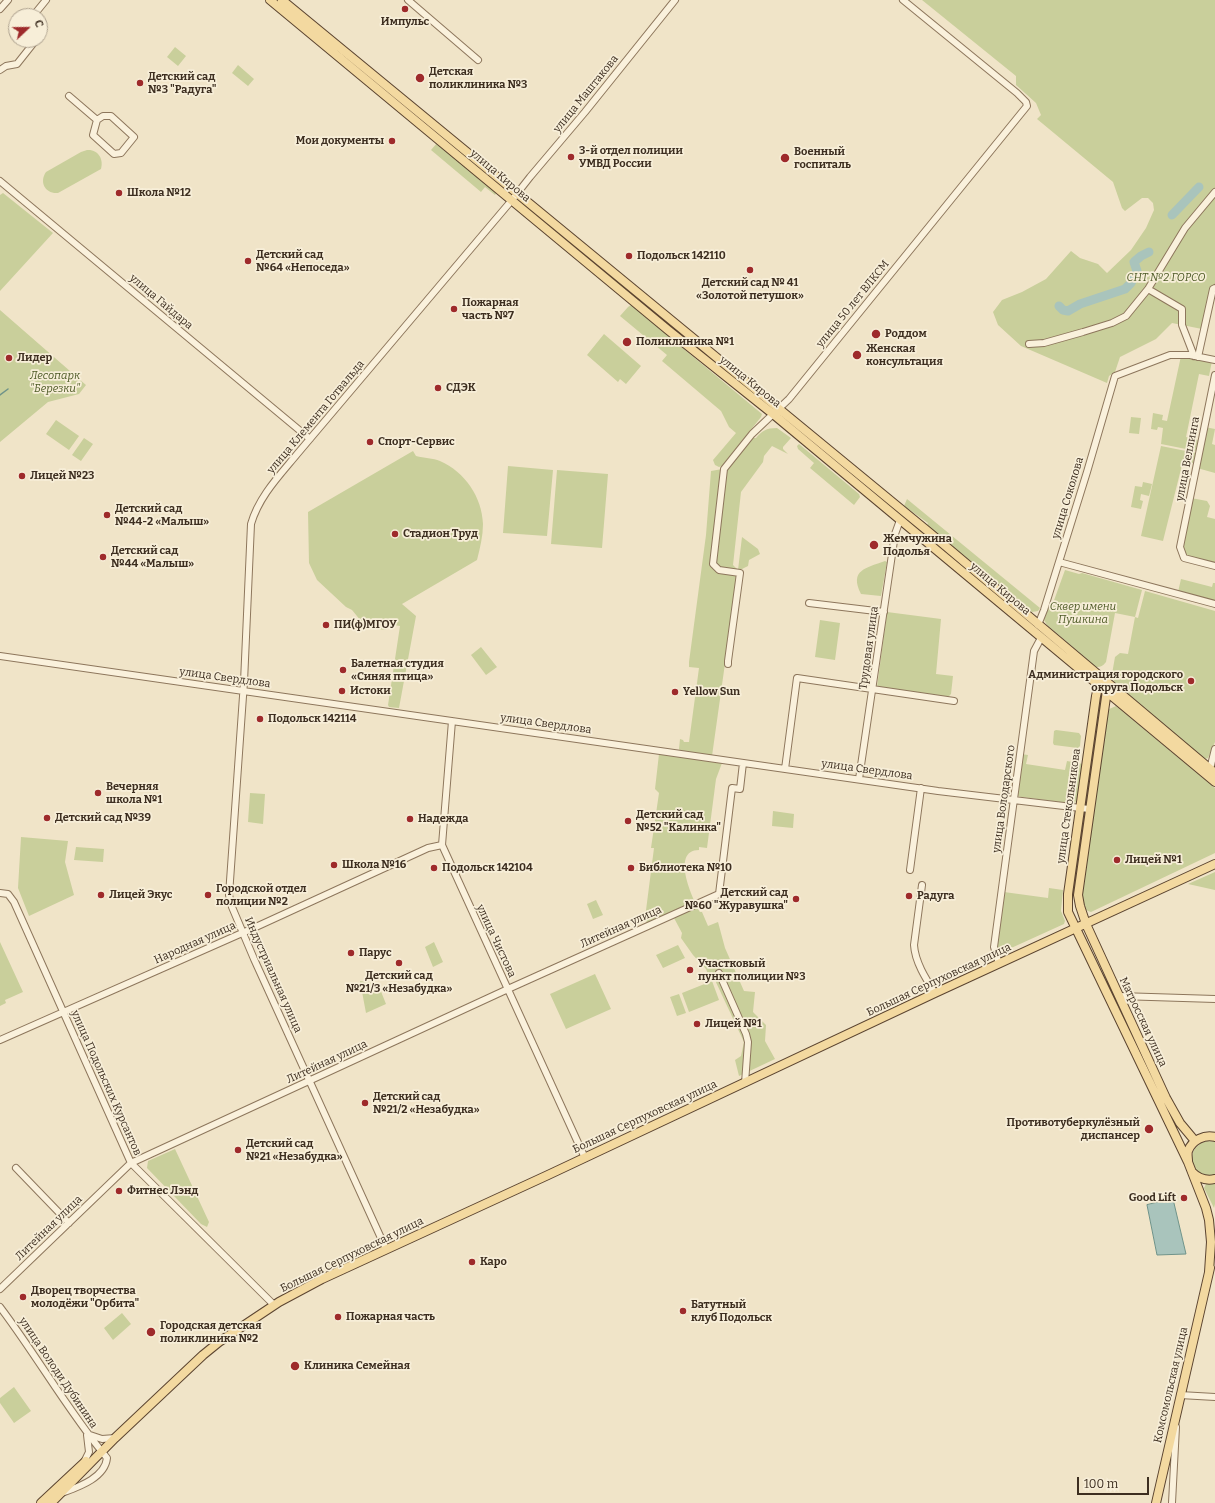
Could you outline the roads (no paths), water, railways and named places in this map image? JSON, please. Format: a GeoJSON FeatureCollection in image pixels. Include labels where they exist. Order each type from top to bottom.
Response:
{"type":"FeatureCollection","features":[{"type":"Feature","properties":{"kind":"main road","name":"улица Кирова"},"geometry":{"type":"LineString","coordinates":[[270,0],[514,197]]}},
{"type":"Feature","properties":{"kind":"main road","name":"улица Кирова"},"geometry":{"type":"LineString","coordinates":[[282,0],[662,325],[776,412],[955,560],[1038,632],[1099,682],[1108,683],[1212,771]]}},
{"type":"Feature","properties":{"kind":"main road","name":"улица Кирова"},"geometry":{"type":"LineString","coordinates":[[893,508],[900,520],[955,560]]}},
{"type":"Feature","properties":{"kind":"main road","name":"улица Кирова"},"geometry":{"type":"LineString","coordinates":[[1038,632],[1099,682]]}},
{"type":"Feature","properties":{"kind":"main road"},"geometry":{"type":"LineString","coordinates":[[1099,682],[1107,693],[1215,782]]}},
{"type":"Feature","properties":{"kind":"main road","name":"улица Стекольникова"},"geometry":{"type":"LineString","coordinates":[[1076,929],[1068,912],[1068,894],[1099,682]]}},
{"type":"Feature","properties":{"kind":"main road","name":"улица Стекольникова"},"geometry":{"type":"LineString","coordinates":[[1080,906],[1078,895],[1108,683]]}},
{"type":"Feature","properties":{"kind":"main road","name":"Большая Серпуховская улица"},"geometry":{"type":"LineString","coordinates":[[51,1503],[101,1451],[214,1346],[274,1305],[322,1279],[386,1249],[585,1158],[935,993],[1215,864]]}},
{"type":"Feature","properties":{"kind":"main road","name":"Матросская улица"},"geometry":{"type":"LineString","coordinates":[[1080,906],[1086,924],[1166,1098],[1183,1128],[1195,1141]]}},
{"type":"Feature","properties":{"kind":"main road","name":"Матросская улица"},"geometry":{"type":"LineString","coordinates":[[1076,929],[1118,1013],[1189,1166]]}},
{"type":"Feature","properties":{"kind":"main road"},"geometry":{"type":"LineString","coordinates":[[1215,1137],[1204,1137],[1195,1141],[1188,1151],[1189,1166],[1199,1178],[1215,1179]]}},
{"type":"Feature","properties":{"kind":"main road","name":"Комсомольская улица"},"geometry":{"type":"LineString","coordinates":[[1189,1166],[1209,1220],[1211,1272]]}},
{"type":"Feature","properties":{"kind":"main road","name":"Комсомольская улица"},"geometry":{"type":"LineString","coordinates":[[1156,1503],[1180,1395],[1214,1260],[1215,1250]]}},
{"type":"Feature","properties":{"kind":"main road","name":"Большая Серпуховская улица"},"geometry":{"type":"LineString","coordinates":[[41,1503],[83,1464],[101,1451]]}},
{"type":"Feature","properties":{"kind":"street"},"geometry":{"type":"LineString","coordinates":[[0,9],[8,0]]}},
{"type":"Feature","properties":{"kind":"street"},"geometry":{"type":"LineString","coordinates":[[40,8],[46,0]]}},
{"type":"Feature","properties":{"kind":"street"},"geometry":{"type":"LineString","coordinates":[[408,0],[478,60]]}},
{"type":"Feature","properties":{"kind":"street","name":"улица Маштакова"},"geometry":{"type":"LineString","coordinates":[[514,197],[675,0]]}},
{"type":"Feature","properties":{"kind":"street","name":"улица 50 лет ВЛКСМ"},"geometry":{"type":"LineString","coordinates":[[728,664],[740,573],[719,570],[713,564],[722,476],[726,466],[752,434],[789,400],[1028,106],[1026,102],[1017,94],[903,0]]}},
{"type":"Feature","properties":{"kind":"street"},"geometry":{"type":"LineString","coordinates":[[0,70],[6,66],[17,64],[30,48]]}},
{"type":"Feature","properties":{"kind":"street"},"geometry":{"type":"LineString","coordinates":[[69,96],[97,120]]}},
{"type":"Feature","properties":{"kind":"street"},"geometry":{"type":"LineString","coordinates":[[102,116],[111,116],[134,138],[121,153],[114,154],[93,136],[97,120],[102,116]]}},
{"type":"Feature","properties":{"kind":"street","name":"улица Гайдара"},"geometry":{"type":"LineString","coordinates":[[0,181],[310,439]]}},
{"type":"Feature","properties":{"kind":"street"},"geometry":{"type":"LineString","coordinates":[[1029,344],[1063,338],[1112,323],[1126,316],[1148,289],[1185,228],[1215,192]]}},
{"type":"Feature","properties":{"kind":"street","name":"улица Клемента Готвальда"},"geometry":{"type":"LineString","coordinates":[[243,690],[251,524],[255,510],[310,439],[514,197]]}},
{"type":"Feature","properties":{"kind":"street"},"geometry":{"type":"LineString","coordinates":[[1196,357],[1213,289],[1215,288]]}},
{"type":"Feature","properties":{"kind":"street"},"geometry":{"type":"LineString","coordinates":[[1148,289],[1182,308],[1182,325],[1196,357]]}},
{"type":"Feature","properties":{"kind":"street","name":"улица Соколова"},"geometry":{"type":"LineString","coordinates":[[1038,632],[1115,376],[1170,355],[1196,357]]}},
{"type":"Feature","properties":{"kind":"street"},"geometry":{"type":"LineString","coordinates":[[1196,357],[1215,360]]}},
{"type":"Feature","properties":{"kind":"street","name":"улица Веллинга"},"geometry":{"type":"LineString","coordinates":[[1215,375],[1180,547],[1184,558],[1215,566]]}},
{"type":"Feature","properties":{"kind":"street","name":"Трудовая улица"},"geometry":{"type":"LineString","coordinates":[[859,780],[895,534],[900,520]]}},
{"type":"Feature","properties":{"kind":"street"},"geometry":{"type":"LineString","coordinates":[[1059,562],[1215,604]]}},
{"type":"Feature","properties":{"kind":"street"},"geometry":{"type":"LineString","coordinates":[[809,603],[884,612]]}},
{"type":"Feature","properties":{"kind":"street","name":"улица Володарского"},"geometry":{"type":"LineString","coordinates":[[999,964],[994,947],[1034,651],[1038,632]]}},
{"type":"Feature","properties":{"kind":"street","name":"улица Свердлова"},"geometry":{"type":"LineString","coordinates":[[0,656],[859,780],[1090,809]]}},
{"type":"Feature","properties":{"kind":"street"},"geometry":{"type":"LineString","coordinates":[[785,769],[797,678],[954,701]]}},
{"type":"Feature","properties":{"kind":"street","name":"Индустриальная улица"},"geometry":{"type":"LineString","coordinates":[[243,690],[229,895],[232,907],[386,1249]]}},
{"type":"Feature","properties":{"kind":"street","name":"улица Чистова"},"geometry":{"type":"LineString","coordinates":[[452,721],[442,845],[585,1158]]}},
{"type":"Feature","properties":{"kind":"street"},"geometry":{"type":"LineString","coordinates":[[1212,771],[1215,749]]}},
{"type":"Feature","properties":{"kind":"street","name":"Литейная улица"},"geometry":{"type":"LineString","coordinates":[[0,1289],[131,1163],[508,989],[719,894],[732,788],[740,789],[744,763]]}},
{"type":"Feature","properties":{"kind":"street"},"geometry":{"type":"LineString","coordinates":[[910,870],[921,788]]}},
{"type":"Feature","properties":{"kind":"street","name":"Народная улица"},"geometry":{"type":"LineString","coordinates":[[0,1040],[428,848],[442,845]]}},
{"type":"Feature","properties":{"kind":"street"},"geometry":{"type":"LineString","coordinates":[[922,886],[914,945],[915,953],[926,979],[935,993]]}},
{"type":"Feature","properties":{"kind":"street","name":"улица Подольских Курсантов"},"geometry":{"type":"LineString","coordinates":[[0,893],[8,894],[14,902],[131,1163],[274,1305]]}},
{"type":"Feature","properties":{"kind":"street"},"geometry":{"type":"LineString","coordinates":[[719,973],[746,1034],[748,1042],[745,1083]]}},
{"type":"Feature","properties":{"kind":"street"},"geometry":{"type":"LineString","coordinates":[[1119,996],[1215,999]]}},
{"type":"Feature","properties":{"kind":"street"},"geometry":{"type":"LineString","coordinates":[[16,1168],[69,1223]]}},
{"type":"Feature","properties":{"kind":"street","name":"улица Володи Дубинина"},"geometry":{"type":"LineString","coordinates":[[0,1307],[18,1331],[87,1434],[101,1451]]}},
{"type":"Feature","properties":{"kind":"street"},"geometry":{"type":"LineString","coordinates":[[1180,1395],[1215,1397]]}},
{"type":"Feature","properties":{"kind":"street"},"geometry":{"type":"LineString","coordinates":[[1172,1503],[1177,1409]]}},
{"type":"Feature","properties":{"kind":"street"},"geometry":{"type":"LineString","coordinates":[[87,1434],[102,1440],[115,1438]]}},
{"type":"Feature","properties":{"kind":"street"},"geometry":{"type":"LineString","coordinates":[[83,1464],[89,1452],[87,1434]]}},
{"type":"Feature","properties":{"kind":"street"},"geometry":{"type":"LineString","coordinates":[[61,1493],[85,1484],[104,1468],[107,1464],[107,1458],[101,1451]]}},
{"type":"Feature","properties":{"kind":"water"},"geometry":{"type":"Polygon","coordinates":[[[1173,1199],[1186,1254],[1157,1255],[1147,1205],[1173,1199]]]}},
{"type":"Feature","properties":{"kind":"waterway"},"geometry":{"type":"LineString","coordinates":[[1172,215],[1199,187]]}},
{"type":"Feature","properties":{"kind":"waterway"},"geometry":{"type":"LineString","coordinates":[[1059,306],[1063,310],[1068,311],[1080,304],[1125,289],[1131,283],[1137,271],[1134,262],[1149,252]]}},
{"type":"Feature","properties":{"kind":"waterway"},"geometry":{"type":"LineString","coordinates":[[0,395],[8,389]]}},
{"type":"Feature","properties":{"kind":"place","name":"Импульс"},"geometry":{"type":"Point","coordinates":[405,9]}},
{"type":"Feature","properties":{"kind":"place","name":"Детская поликлиника №3"},"geometry":{"type":"Point","coordinates":[420,78]}},
{"type":"Feature","properties":{"kind":"place","name":"Детский сад №3 \"Радуга\""},"geometry":{"type":"Point","coordinates":[140,83]}},
{"type":"Feature","properties":{"kind":"place","name":"Мои документы"},"geometry":{"type":"Point","coordinates":[392,141]}},
{"type":"Feature","properties":{"kind":"place","name":"3-й отдел полиции УМВД России"},"geometry":{"type":"Point","coordinates":[571,157]}},
{"type":"Feature","properties":{"kind":"place","name":"Военный госпиталь"},"geometry":{"type":"Point","coordinates":[785,158]}},
{"type":"Feature","properties":{"kind":"place","name":"Школа №12"},"geometry":{"type":"Point","coordinates":[119,193]}},
{"type":"Feature","properties":{"kind":"place","name":"Подольск 142110"},"geometry":{"type":"Point","coordinates":[629,256]}},
{"type":"Feature","properties":{"kind":"place","name":"Детский сад №64 «Непоседа»"},"geometry":{"type":"Point","coordinates":[248,261]}},
{"type":"Feature","properties":{"kind":"place","name":"Детский сад № 41 «Золотой петушок»"},"geometry":{"type":"Point","coordinates":[750,270]}},
{"type":"Feature","properties":{"kind":"place","name":"Пожарная часть №7"},"geometry":{"type":"Point","coordinates":[454,309]}},
{"type":"Feature","properties":{"kind":"place","name":"Роддом"},"geometry":{"type":"Point","coordinates":[876,334]}},
{"type":"Feature","properties":{"kind":"place","name":"Поликлиника №1"},"geometry":{"type":"Point","coordinates":[627,342]}},
{"type":"Feature","properties":{"kind":"place","name":"Женская консультация"},"geometry":{"type":"Point","coordinates":[857,355]}},
{"type":"Feature","properties":{"kind":"place","name":"Лидер"},"geometry":{"type":"Point","coordinates":[9,358]}},
{"type":"Feature","properties":{"kind":"place","name":"СДЭК"},"geometry":{"type":"Point","coordinates":[438,388]}},
{"type":"Feature","properties":{"kind":"place","name":"Спорт-Сервис"},"geometry":{"type":"Point","coordinates":[370,442]}},
{"type":"Feature","properties":{"kind":"place","name":"Лицей №23"},"geometry":{"type":"Point","coordinates":[22,476]}},
{"type":"Feature","properties":{"kind":"place","name":"Детский сад №44-2 «Малыш»"},"geometry":{"type":"Point","coordinates":[107,515]}},
{"type":"Feature","properties":{"kind":"place","name":"Стадион Труд"},"geometry":{"type":"Point","coordinates":[395,534]}},
{"type":"Feature","properties":{"kind":"place","name":"Жемчужина Подолья"},"geometry":{"type":"Point","coordinates":[874,545]}},
{"type":"Feature","properties":{"kind":"place","name":"Детский сад №44 «Малыш»"},"geometry":{"type":"Point","coordinates":[103,557]}},
{"type":"Feature","properties":{"kind":"place","name":"ПИ(ф)МГОУ"},"geometry":{"type":"Point","coordinates":[326,625]}},
{"type":"Feature","properties":{"kind":"place","name":"Балетная студия «Синяя птица»"},"geometry":{"type":"Point","coordinates":[343,670]}},
{"type":"Feature","properties":{"kind":"place","name":"Администрация городского округа Подольск"},"geometry":{"type":"Point","coordinates":[1191,681]}},
{"type":"Feature","properties":{"kind":"place","name":"Истоки"},"geometry":{"type":"Point","coordinates":[342,691]}},
{"type":"Feature","properties":{"kind":"place","name":"Yellow Sun"},"geometry":{"type":"Point","coordinates":[675,692]}},
{"type":"Feature","properties":{"kind":"place","name":"Подольск 142114"},"geometry":{"type":"Point","coordinates":[260,719]}},
{"type":"Feature","properties":{"kind":"place","name":"Вечерняя школа №1"},"geometry":{"type":"Point","coordinates":[98,793]}},
{"type":"Feature","properties":{"kind":"place","name":"Детский сад №39"},"geometry":{"type":"Point","coordinates":[47,818]}},
{"type":"Feature","properties":{"kind":"place","name":"Надежда"},"geometry":{"type":"Point","coordinates":[410,819]}},
{"type":"Feature","properties":{"kind":"place","name":"Детский сад №52 \"Калинка\""},"geometry":{"type":"Point","coordinates":[628,821]}},
{"type":"Feature","properties":{"kind":"place","name":"Лицeй №1"},"geometry":{"type":"Point","coordinates":[1117,860]}},
{"type":"Feature","properties":{"kind":"place","name":"Школа №16"},"geometry":{"type":"Point","coordinates":[334,865]}},
{"type":"Feature","properties":{"kind":"place","name":"Подольск 142104"},"geometry":{"type":"Point","coordinates":[434,868]}},
{"type":"Feature","properties":{"kind":"place","name":"Библиотека №10"},"geometry":{"type":"Point","coordinates":[631,868]}},
{"type":"Feature","properties":{"kind":"place","name":"Лицей Экус"},"geometry":{"type":"Point","coordinates":[101,895]}},
{"type":"Feature","properties":{"kind":"place","name":"Городской отдел полиции №2"},"geometry":{"type":"Point","coordinates":[208,895]}},
{"type":"Feature","properties":{"kind":"place","name":"Радуга"},"geometry":{"type":"Point","coordinates":[909,896]}},
{"type":"Feature","properties":{"kind":"place","name":"Детский сад №60 \"Журавушка\""},"geometry":{"type":"Point","coordinates":[796,899]}},
{"type":"Feature","properties":{"kind":"place","name":"Парус"},"geometry":{"type":"Point","coordinates":[351,953]}},
{"type":"Feature","properties":{"kind":"place","name":"Детский сад №21/3 «Незабудка»"},"geometry":{"type":"Point","coordinates":[399,963]}},
{"type":"Feature","properties":{"kind":"place","name":"Участковый пункт полиции №3"},"geometry":{"type":"Point","coordinates":[690,970]}},
{"type":"Feature","properties":{"kind":"place","name":"Лицей №1"},"geometry":{"type":"Point","coordinates":[697,1024]}},
{"type":"Feature","properties":{"kind":"place","name":"Детский сад №21/2 «Незабудка»"},"geometry":{"type":"Point","coordinates":[365,1103]}},
{"type":"Feature","properties":{"kind":"place","name":"Противотуберкулёзный диспансер"},"geometry":{"type":"Point","coordinates":[1149,1129]}},
{"type":"Feature","properties":{"kind":"place","name":"Детский сад №21 «Незабудка»"},"geometry":{"type":"Point","coordinates":[238,1150]}},
{"type":"Feature","properties":{"kind":"place","name":"Фитнес Лэнд"},"geometry":{"type":"Point","coordinates":[119,1191]}},
{"type":"Feature","properties":{"kind":"place","name":"Good Lift"},"geometry":{"type":"Point","coordinates":[1184,1198]}},
{"type":"Feature","properties":{"kind":"place","name":"Каро"},"geometry":{"type":"Point","coordinates":[472,1262]}},
{"type":"Feature","properties":{"kind":"place","name":"Дворец творчества молодёжи \"Орбита\""},"geometry":{"type":"Point","coordinates":[23,1297]}},
{"type":"Feature","properties":{"kind":"place","name":"Батутный клуб Подольск"},"geometry":{"type":"Point","coordinates":[683,1311]}},
{"type":"Feature","properties":{"kind":"place","name":"Пожарная часть"},"geometry":{"type":"Point","coordinates":[338,1317]}},
{"type":"Feature","properties":{"kind":"place","name":"Городская детская поликлиника №2"},"geometry":{"type":"Point","coordinates":[151,1332]}},
{"type":"Feature","properties":{"kind":"place","name":"Клиника Семейная"},"geometry":{"type":"Point","coordinates":[295,1366]}},
{"type":"Feature","properties":{"kind":"park label","name":"СНТ №2 ГОРСО"},"geometry":{"type":"Point","coordinates":[1166,278]}},
{"type":"Feature","properties":{"kind":"park label","name":"Лесопарк \"Березки\""},"geometry":{"type":"Point","coordinates":[55,382]}},
{"type":"Feature","properties":{"kind":"park label","name":"Сквер имени Пушкина"},"geometry":{"type":"Point","coordinates":[1083,613]}}]}
